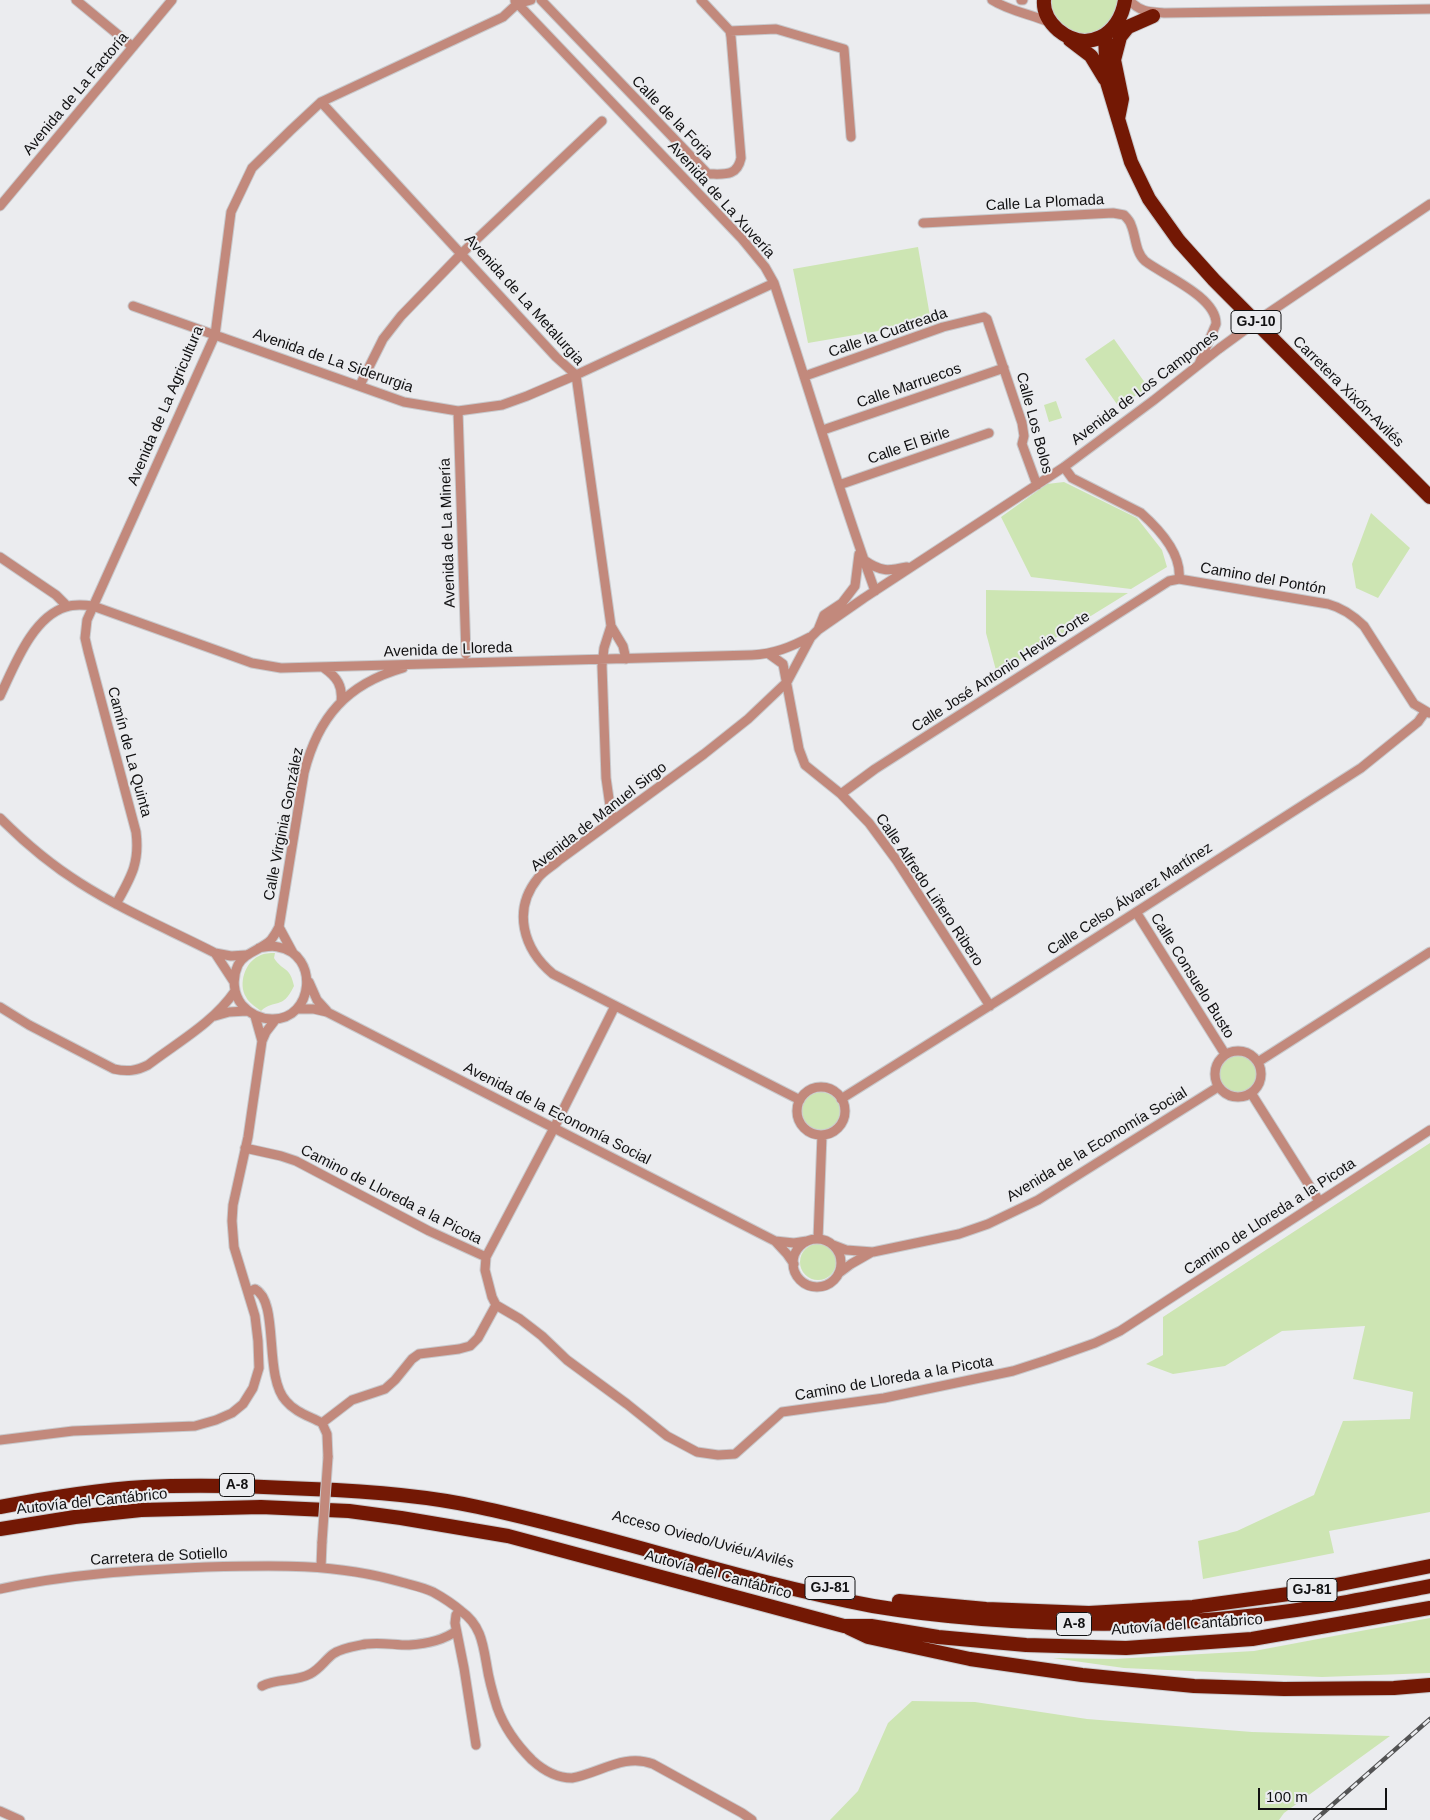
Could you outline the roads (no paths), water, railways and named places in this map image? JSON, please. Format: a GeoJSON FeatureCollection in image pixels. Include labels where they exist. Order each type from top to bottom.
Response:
{"type":"FeatureCollection","features":[{"type":"Feature","properties":{"kind":"highway"},"geometry":{"type":"LineString","coordinates":[[1044,0],[1043,5],[1049,22]]}},
{"type":"Feature","properties":{"kind":"highway"},"geometry":{"type":"LineString","coordinates":[[1068,38],[1087,41],[1105,35],[1119,21],[1123,12],[1124,0]]}},
{"type":"Feature","properties":{"kind":"highway"},"geometry":{"type":"LineString","coordinates":[[1118,122],[1122,99],[1114,60],[1120,36],[1128,27],[1159,15]]}},
{"type":"Feature","properties":{"kind":"highway","name":"GJ-10"},"geometry":{"type":"LineString","coordinates":[[1049,22],[1068,38]]}},
{"type":"Feature","properties":{"kind":"highway","name":"Carretera Xixón-Avilés"},"geometry":{"type":"LineString","coordinates":[[1105,35],[1106,82]]}},
{"type":"Feature","properties":{"kind":"highway","name":"Carretera Xixón-Avilés"},"geometry":{"type":"LineString","coordinates":[[1068,38],[1091,56],[1106,82],[1131,162],[1149,199],[1179,241],[1214,280],[1430,497]]}},
{"type":"Feature","properties":{"kind":"highway","name":"Autovía del Cantábrico"},"geometry":{"type":"LineString","coordinates":[[0,1507],[59,1497],[141,1487],[200,1485],[347,1490],[403,1496],[475,1506],[568,1528],[810,1593],[875,1606],[936,1615],[1031,1623],[1147,1624],[1258,1615],[1430,1586]]}},
{"type":"Feature","properties":{"kind":"highway","name":"Autovía del Cantábrico"},"geometry":{"type":"LineString","coordinates":[[0,1529],[75,1517],[142,1510],[261,1506],[349,1511],[508,1536],[844,1626],[871,1626],[938,1637],[1026,1645],[1126,1648],[1252,1639],[1430,1608]]}},
{"type":"Feature","properties":{"kind":"highway","name":"Acceso Oviedo/Uviéu/Avilés"},"geometry":{"type":"LineString","coordinates":[[475,1506],[515,1508],[576,1522],[815,1586],[897,1600],[986,1610],[1090,1613],[1193,1607],[1296,1593],[1430,1566]]}},
{"type":"Feature","properties":{"kind":"highway"},"geometry":{"type":"LineString","coordinates":[[844,1626],[868,1638],[970,1659],[1082,1675],[1204,1687],[1284,1689],[1394,1688],[1430,1685]]}},
{"type":"Feature","properties":{"kind":"street"},"geometry":{"type":"LineString","coordinates":[[76,0],[133,47]]}},
{"type":"Feature","properties":{"kind":"street","name":"Avenida de La Factoría"},"geometry":{"type":"LineString","coordinates":[[0,206],[172,0]]}},
{"type":"Feature","properties":{"kind":"street"},"geometry":{"type":"LineString","coordinates":[[516,2],[531,0]]}},
{"type":"Feature","properties":{"kind":"street","name":"Calle de la Forja"},"geometry":{"type":"LineString","coordinates":[[541,0],[708,174],[734,172],[740,166],[741,158],[730,31]]}},
{"type":"Feature","properties":{"kind":"street"},"geometry":{"type":"LineString","coordinates":[[700,0],[730,31],[776,28],[844,49],[852,138]]}},
{"type":"Feature","properties":{"kind":"street"},"geometry":{"type":"LineString","coordinates":[[992,0],[1002,7],[1036,16],[1049,22]]}},
{"type":"Feature","properties":{"kind":"street"},"geometry":{"type":"LineString","coordinates":[[1129,0],[1137,8],[1159,15]]}},
{"type":"Feature","properties":{"kind":"street","name":"Avenida de La Agricultura"},"geometry":{"type":"LineString","coordinates":[[93,606],[215,334],[231,212],[252,168],[321,102],[503,17],[516,2]]}},
{"type":"Feature","properties":{"kind":"street","name":"Avenida de La Xuvería"},"geometry":{"type":"LineString","coordinates":[[516,2],[752,250],[765,267],[774,283],[859,550],[875,591]]}},
{"type":"Feature","properties":{"kind":"street"},"geometry":{"type":"LineString","coordinates":[[1119,21],[1159,15],[1430,9]]}},
{"type":"Feature","properties":{"kind":"street","name":"Avenida de La Metalurgia"},"geometry":{"type":"LineString","coordinates":[[321,102],[556,356],[576,375],[611,626]]}},
{"type":"Feature","properties":{"kind":"street"},"geometry":{"type":"LineString","coordinates":[[360,385],[383,339],[401,316],[462,253],[602,120]]}},
{"type":"Feature","properties":{"kind":"street","name":"Avenida de Los Campones"},"geometry":{"type":"LineString","coordinates":[[875,591],[1037,486],[1264,316],[1430,204]]}},
{"type":"Feature","properties":{"kind":"street","name":"Calle La Plomada"},"geometry":{"type":"LineString","coordinates":[[923,223],[1113,213],[1124,215],[1131,224],[1143,259],[1195,292],[1213,312],[1216,324],[1199,364]]}},
{"type":"Feature","properties":{"kind":"street","name":"Avenida de La Siderurgia"},"geometry":{"type":"LineString","coordinates":[[133,306],[404,402],[458,411],[502,405],[527,396],[774,283]]}},
{"type":"Feature","properties":{"kind":"street","name":"Calle la Cuatreada"},"geometry":{"type":"LineString","coordinates":[[805,376],[980,316]]}},
{"type":"Feature","properties":{"kind":"street","name":"Calle Los Bolos"},"geometry":{"type":"LineString","coordinates":[[980,316],[987,319],[1004,368],[1022,423],[1024,436],[1022,444],[1037,486]]}},
{"type":"Feature","properties":{"kind":"street","name":"Calle Marruecos"},"geometry":{"type":"LineString","coordinates":[[822,430],[1004,368]]}},
{"type":"Feature","properties":{"kind":"street","name":"Avenida de La Minería"},"geometry":{"type":"LineString","coordinates":[[458,411],[466,654]]}},
{"type":"Feature","properties":{"kind":"street","name":"Calle El Birle"},"geometry":{"type":"LineString","coordinates":[[839,485],[989,433]]}},
{"type":"Feature","properties":{"kind":"street","name":"Camino del Pontón"},"geometry":{"type":"LineString","coordinates":[[1064,467],[1072,478],[1141,513],[1151,522],[1177,559],[1180,579],[1314,601],[1342,608],[1354,616],[1364,626],[1414,704],[1428,713]]}},
{"type":"Feature","properties":{"kind":"street","name":"Avenida de La Xuvería"},"geometry":{"type":"LineString","coordinates":[[818,630],[824,615],[842,602],[855,586],[859,550]]}},
{"type":"Feature","properties":{"kind":"street"},"geometry":{"type":"LineString","coordinates":[[0,557],[56,594],[67,606],[54,612],[29,639],[0,696]]}},
{"type":"Feature","properties":{"kind":"street"},"geometry":{"type":"LineString","coordinates":[[864,560],[872,566],[888,572],[912,566]]}},
{"type":"Feature","properties":{"kind":"street","name":"Calle José Antonio Hevia Corte"},"geometry":{"type":"LineString","coordinates":[[841,794],[875,769],[1032,668],[1169,582],[1180,579]]}},
{"type":"Feature","properties":{"kind":"street","name":"Avenida de Manuel Sirgo"},"geometry":{"type":"LineString","coordinates":[[800,1100],[553,974],[543,966],[530,946],[524,924],[527,900],[538,877],[704,754],[748,719],[787,682],[810,637],[875,591]]}},
{"type":"Feature","properties":{"kind":"street","name":"Avenida de Lloreda"},"geometry":{"type":"LineString","coordinates":[[67,606],[93,606],[252,663],[281,668],[769,654],[787,649],[810,637]]}},
{"type":"Feature","properties":{"kind":"street","name":"Camín de La Quinta"},"geometry":{"type":"LineString","coordinates":[[93,606],[86,628],[88,651],[136,832],[138,847],[137,859],[132,875],[116,904]]}},
{"type":"Feature","properties":{"kind":"street"},"geometry":{"type":"LineString","coordinates":[[611,626],[623,646],[626,659]]}},
{"type":"Feature","properties":{"kind":"street"},"geometry":{"type":"LineString","coordinates":[[611,626],[602,660],[606,778],[611,813],[614,819]]}},
{"type":"Feature","properties":{"kind":"street"},"geometry":{"type":"LineString","coordinates":[[769,654],[783,664],[787,682]]}},
{"type":"Feature","properties":{"kind":"street","name":"Calle Virginia González"},"geometry":{"type":"LineString","coordinates":[[279,927],[304,773],[309,752],[322,725],[341,702],[369,681],[392,671],[417,664]]}},
{"type":"Feature","properties":{"kind":"street"},"geometry":{"type":"LineString","coordinates":[[324,668],[338,681],[342,693],[341,702]]}},
{"type":"Feature","properties":{"kind":"street","name":"Calle Alfredo Liñero Ribero"},"geometry":{"type":"LineString","coordinates":[[787,682],[799,749],[805,765],[841,794],[869,823],[897,861],[990,1006]]}},
{"type":"Feature","properties":{"kind":"street","name":"Calle Celso Álvarez Martínez"},"geometry":{"type":"LineString","coordinates":[[841,1099],[990,1006],[1361,768],[1428,713]]}},
{"type":"Feature","properties":{"kind":"street"},"geometry":{"type":"LineString","coordinates":[[0,818],[44,858],[116,904],[215,953],[231,956],[246,955]]}},
{"type":"Feature","properties":{"kind":"street","name":"Calle Consuelo Busto"},"geometry":{"type":"LineString","coordinates":[[1136,912],[1225,1054]]}},
{"type":"Feature","properties":{"kind":"street"},"geometry":{"type":"LineString","coordinates":[[262,1041],[251,1014],[239,1001],[234,977],[238,964],[246,955],[270,940],[279,927]]}},
{"type":"Feature","properties":{"kind":"street"},"geometry":{"type":"LineString","coordinates":[[213,1017],[229,1012],[251,1014],[265,1019],[276,1019],[288,1016],[304,1000],[307,990],[307,976],[303,964],[286,942],[279,927]]}},
{"type":"Feature","properties":{"kind":"street"},"geometry":{"type":"LineString","coordinates":[[259,948],[276,946],[294,954]]}},
{"type":"Feature","properties":{"kind":"street"},"geometry":{"type":"LineString","coordinates":[[1258,1062],[1430,952]]}},
{"type":"Feature","properties":{"kind":"street"},"geometry":{"type":"LineString","coordinates":[[215,953],[235,986]]}},
{"type":"Feature","properties":{"kind":"street","name":"Avenida de la Economía Social"},"geometry":{"type":"LineString","coordinates":[[307,976],[317,1000],[327,1012]]}},
{"type":"Feature","properties":{"kind":"street"},"geometry":{"type":"LineString","coordinates":[[0,1007],[29,1025],[108,1066],[125,1072],[138,1070],[148,1064],[213,1017],[225,1005],[235,986]]}},
{"type":"Feature","properties":{"kind":"street"},"geometry":{"type":"LineString","coordinates":[[486,1257],[554,1128],[615,1006]]}},
{"type":"Feature","properties":{"kind":"street","name":"Avenida de la Economía Social"},"geometry":{"type":"LineString","coordinates":[[297,1009],[314,1009],[327,1012],[775,1241],[788,1254],[794,1264]]}},
{"type":"Feature","properties":{"kind":"street"},"geometry":{"type":"LineString","coordinates":[[0,1440],[73,1432],[195,1426],[232,1413],[243,1404],[253,1388],[259,1368],[256,1324],[249,1292],[234,1247],[233,1206],[245,1148],[262,1041],[276,1019]]}},
{"type":"Feature","properties":{"kind":"street"},"geometry":{"type":"LineString","coordinates":[[1240,1050],[1253,1056],[1258,1062],[1261,1069],[1260,1082],[1252,1093],[1245,1096],[1230,1096],[1218,1087],[1214,1073],[1219,1059],[1225,1054],[1240,1050]]}},
{"type":"Feature","properties":{"kind":"street","name":"Avenida de la Economía Social"},"geometry":{"type":"LineString","coordinates":[[833,1245],[846,1250],[872,1252],[959,1234],[988,1224],[1013,1213],[1052,1191],[1218,1087]]}},
{"type":"Feature","properties":{"kind":"street"},"geometry":{"type":"LineString","coordinates":[[816,1088],[831,1089],[841,1099],[845,1114],[837,1129],[830,1133],[822,1135],[809,1132],[799,1121],[798,1107],[800,1100],[810,1090],[816,1088]]}},
{"type":"Feature","properties":{"kind":"street"},"geometry":{"type":"LineString","coordinates":[[1252,1093],[1319,1201]]}},
{"type":"Feature","properties":{"kind":"street","name":"Camino de Lloreda a la Picota"},"geometry":{"type":"LineString","coordinates":[[245,1148],[296,1161],[420,1226],[486,1257],[485,1270],[496,1305],[520,1319],[542,1336],[567,1360],[667,1436],[697,1452],[718,1455],[735,1454],[782,1412],[884,1398],[1012,1371],[1095,1343],[1120,1331],[1430,1130]]}},
{"type":"Feature","properties":{"kind":"street"},"geometry":{"type":"LineString","coordinates":[[814,1240],[822,1135]]}},
{"type":"Feature","properties":{"kind":"street"},"geometry":{"type":"LineString","coordinates":[[814,1240],[826,1241],[833,1245],[841,1259],[838,1273],[833,1281],[818,1287],[803,1282],[797,1276],[794,1264],[796,1252],[800,1247],[814,1240]]}},
{"type":"Feature","properties":{"kind":"street","name":"Avenida de la Economía Social"},"geometry":{"type":"LineString","coordinates":[[775,1241],[794,1243],[814,1240]]}},
{"type":"Feature","properties":{"kind":"street","name":"Avenida de la Economía Social"},"geometry":{"type":"LineString","coordinates":[[838,1273],[872,1252]]}},
{"type":"Feature","properties":{"kind":"street"},"geometry":{"type":"LineString","coordinates":[[249,1292],[259,1291],[269,1316],[277,1389],[285,1401],[296,1411],[322,1423],[327,1434],[328,1457],[321,1567]]}},
{"type":"Feature","properties":{"kind":"street"},"geometry":{"type":"LineString","coordinates":[[322,1423],[352,1400],[384,1389],[395,1380],[412,1359],[420,1354],[470,1346],[478,1338],[496,1305]]}},
{"type":"Feature","properties":{"kind":"street","name":"Carretera de Sotiello"},"geometry":{"type":"LineString","coordinates":[[0,1589],[100,1573],[272,1565],[321,1567],[383,1576],[427,1589],[472,1620],[480,1634],[498,1707],[505,1726],[526,1753],[543,1769],[557,1776],[572,1778],[621,1762],[644,1761],[742,1812],[752,1820]]}},
{"type":"Feature","properties":{"kind":"street"},"geometry":{"type":"LineString","coordinates":[[460,1610],[456,1615],[455,1623],[476,1745]]}},
{"type":"Feature","properties":{"kind":"street"},"geometry":{"type":"LineString","coordinates":[[262,1686],[269,1682],[298,1679],[311,1674],[322,1666],[334,1653],[347,1648],[375,1644],[417,1644],[449,1636],[456,1631]]}},
{"type":"Feature","properties":{"kind":"street"},"geometry":{"type":"LineString","coordinates":[[0,1811],[20,1820]]}},
{"type":"Feature","properties":{"kind":"railway"},"geometry":{"type":"LineString","coordinates":[[1315,1820],[1430,1719]]}}]}
